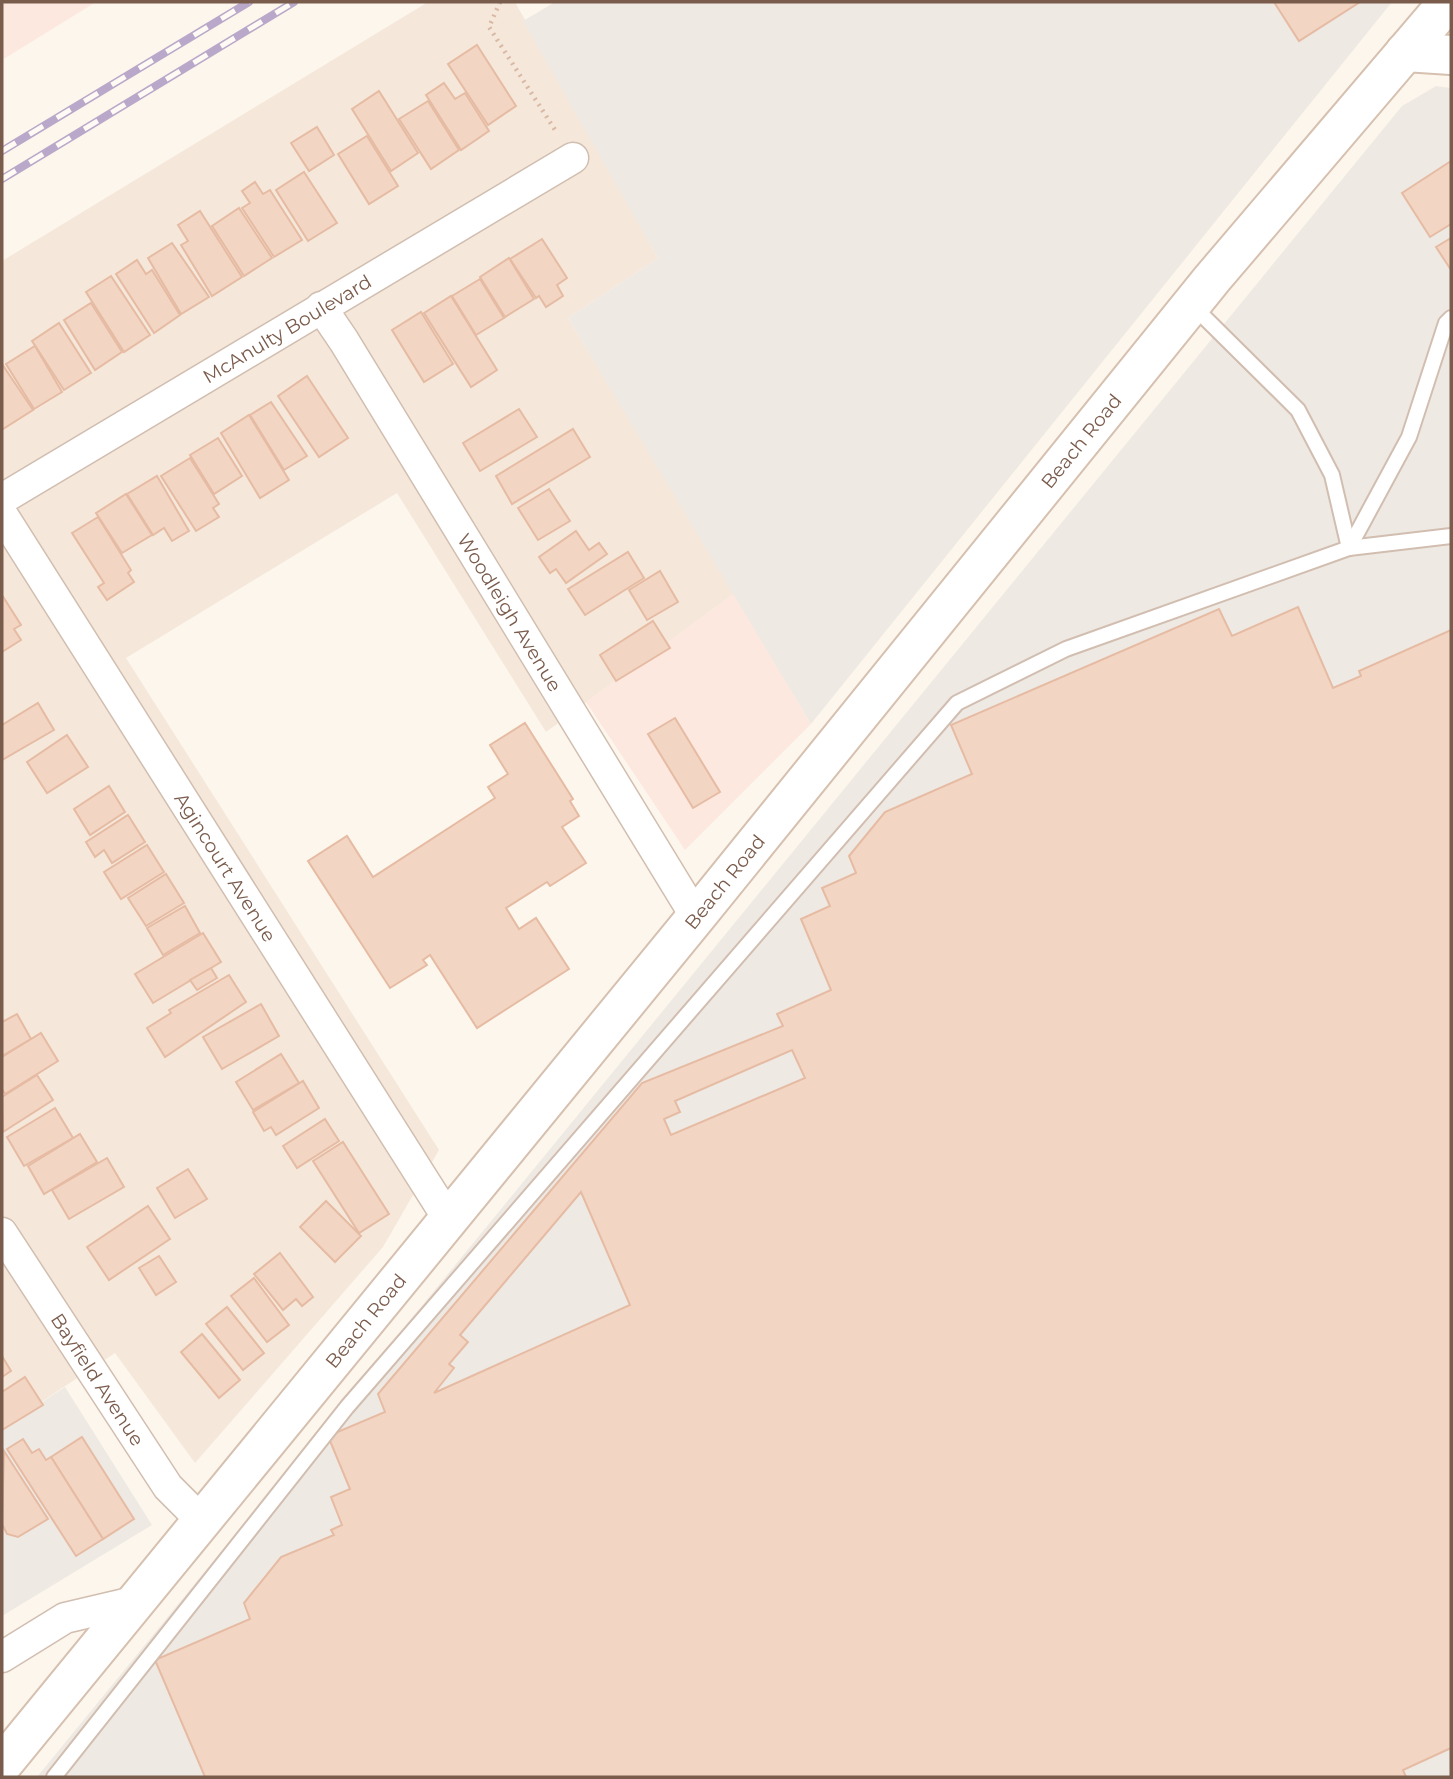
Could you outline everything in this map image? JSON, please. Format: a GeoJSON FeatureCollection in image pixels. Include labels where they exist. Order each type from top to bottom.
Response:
{"type":"FeatureCollection","features":[{"type":"Feature","properties":{"kind":"street","name":"Beach Road"},"geometry":{"type":"LineString","coordinates":[[2,1765],[200,1519],[696,917],[1192,304],[1448,2]]}},
{"type":"Feature","properties":{"kind":"street"},"geometry":{"type":"LineString","coordinates":[[1405,52],[1451,55]]}},
{"type":"Feature","properties":{"kind":"street","name":"McAnulty Boulevard"},"geometry":{"type":"LineString","coordinates":[[2,499],[573,158]]}},
{"type":"Feature","properties":{"kind":"street","name":"Woodleigh Avenue"},"geometry":{"type":"LineString","coordinates":[[321,307],[345,341],[696,917]]}},
{"type":"Feature","properties":{"kind":"street","name":"Agincourt Avenue"},"geometry":{"type":"LineString","coordinates":[[2,514],[449,1220]]}},
{"type":"Feature","properties":{"kind":"street","name":"Bayfield Avenue"},"geometry":{"type":"LineString","coordinates":[[2,1233],[168,1487],[200,1519]]}},
{"type":"Feature","properties":{"kind":"street"},"geometry":{"type":"LineString","coordinates":[[2,1657],[65,1618],[133,1602]]}},
{"type":"Feature","properties":{"kind":"lane"},"geometry":{"type":"LineString","coordinates":[[1192,304],[1298,410],[1332,475],[1349,548]]}},
{"type":"Feature","properties":{"kind":"lane"},"geometry":{"type":"LineString","coordinates":[[1349,548],[1409,437],[1446,323],[1451,318]]}},
{"type":"Feature","properties":{"kind":"lane"},"geometry":{"type":"LineString","coordinates":[[54,1777],[347,1407],[957,704],[1066,649],[1349,548],[1451,536]]}},
{"type":"Feature","properties":{"kind":"path"},"geometry":{"type":"LineString","coordinates":[[500,2],[489,27],[573,158]]}},
{"type":"Feature","properties":{"kind":"shaded area"},"geometry":{"type":"Polygon","coordinates":[[[2,2],[96,2],[2,60],[2,2]]]}},
{"type":"Feature","properties":{"kind":"shaded area"},"geometry":{"type":"Polygon","coordinates":[[[428,2],[515,2],[658,258],[568,318],[734,594],[546,732],[397,493],[126,658],[439,1150],[383,1247],[195,1463],[115,1353],[2,1428],[2,261],[428,2]]]}},
{"type":"Feature","properties":{"kind":"shaded area"},"geometry":{"type":"Polygon","coordinates":[[[555,2],[1392,2],[811,724],[568,318],[658,258],[523,21],[555,2]]]}},
{"type":"Feature","properties":{"kind":"shaded area"},"geometry":{"type":"Polygon","coordinates":[[[1436,86],[1451,88],[1451,1777],[37,1777],[1402,106],[1436,86]]]}},
{"type":"Feature","properties":{"kind":"shaded area"},"geometry":{"type":"Polygon","coordinates":[[[734,594],[811,724],[685,850],[586,702],[734,594]]]}},
{"type":"Feature","properties":{"kind":"shaded area"},"geometry":{"type":"Polygon","coordinates":[[[65,1387],[152,1525],[2,1616],[2,1428],[65,1387]]]}},
{"type":"Feature","properties":{"kind":"building"},"geometry":{"type":"Polygon","coordinates":[[[1274,2],[1360,2],[1299,41],[1274,2]]]}},
{"type":"Feature","properties":{"kind":"building"},"geometry":{"type":"Polygon","coordinates":[[[477,45],[516,106],[488,125],[448,64],[477,45]]]}},
{"type":"Feature","properties":{"kind":"building"},"geometry":{"type":"Polygon","coordinates":[[[444,83],[455,99],[465,93],[489,131],[461,150],[426,95],[444,83]]]}},
{"type":"Feature","properties":{"kind":"building"},"geometry":{"type":"Polygon","coordinates":[[[379,91],[418,153],[391,171],[352,109],[379,91]]]}},
{"type":"Feature","properties":{"kind":"building"},"geometry":{"type":"Polygon","coordinates":[[[428,101],[459,150],[431,169],[399,119],[428,101]]]}},
{"type":"Feature","properties":{"kind":"building"},"geometry":{"type":"Polygon","coordinates":[[[317,127],[334,155],[309,171],[291,143],[317,127]]]}},
{"type":"Feature","properties":{"kind":"building"},"geometry":{"type":"Polygon","coordinates":[[[367,136],[398,186],[369,204],[338,154],[367,136]]]}},
{"type":"Feature","properties":{"kind":"building"},"geometry":{"type":"Polygon","coordinates":[[[1451,161],[1451,224],[1430,237],[1402,193],[1451,161]]]}},
{"type":"Feature","properties":{"kind":"building"},"geometry":{"type":"Polygon","coordinates":[[[304,172],[337,223],[308,241],[276,190],[304,172]]]}},
{"type":"Feature","properties":{"kind":"building"},"geometry":{"type":"Polygon","coordinates":[[[255,182],[263,194],[270,190],[302,240],[274,257],[242,208],[250,203],[242,191],[255,182]]]}},
{"type":"Feature","properties":{"kind":"building"},"geometry":{"type":"Polygon","coordinates":[[[239,208],[272,258],[244,276],[212,226],[239,208]]]}},
{"type":"Feature","properties":{"kind":"building"},"geometry":{"type":"Polygon","coordinates":[[[200,211],[242,277],[212,296],[181,245],[188,241],[178,225],[200,211]]]}},
{"type":"Feature","properties":{"kind":"building"},"geometry":{"type":"Polygon","coordinates":[[[1451,238],[1451,270],[1436,247],[1451,238]]]}},
{"type":"Feature","properties":{"kind":"building"},"geometry":{"type":"Polygon","coordinates":[[[542,239],[567,278],[557,285],[563,296],[546,307],[539,296],[536,298],[510,259],[542,239]]]}},
{"type":"Feature","properties":{"kind":"building"},"geometry":{"type":"Polygon","coordinates":[[[172,243],[209,297],[181,314],[148,258],[172,243]]]}},
{"type":"Feature","properties":{"kind":"building"},"geometry":{"type":"Polygon","coordinates":[[[509,258],[534,299],[505,317],[480,277],[509,258]]]}},
{"type":"Feature","properties":{"kind":"building"},"geometry":{"type":"Polygon","coordinates":[[[137,260],[146,274],[152,270],[180,315],[154,333],[116,274],[137,260]]]}},
{"type":"Feature","properties":{"kind":"building"},"geometry":{"type":"Polygon","coordinates":[[[111,276],[150,335],[124,352],[86,292],[111,276]]]}},
{"type":"Feature","properties":{"kind":"building"},"geometry":{"type":"Polygon","coordinates":[[[480,279],[504,318],[476,335],[452,296],[480,279]]]}},
{"type":"Feature","properties":{"kind":"building"},"geometry":{"type":"Polygon","coordinates":[[[451,296],[497,370],[471,387],[424,313],[451,296]]]}},
{"type":"Feature","properties":{"kind":"building"},"geometry":{"type":"Polygon","coordinates":[[[91,303],[122,352],[95,370],[64,320],[91,303]]]}},
{"type":"Feature","properties":{"kind":"building"},"geometry":{"type":"Polygon","coordinates":[[[421,312],[453,364],[424,382],[392,330],[421,312]]]}},
{"type":"Feature","properties":{"kind":"building"},"geometry":{"type":"Polygon","coordinates":[[[59,323],[91,373],[64,390],[32,341],[59,323]]]}},
{"type":"Feature","properties":{"kind":"building"},"geometry":{"type":"Polygon","coordinates":[[[35,346],[62,392],[34,409],[6,364],[35,346]]]}},
{"type":"Feature","properties":{"kind":"building"},"geometry":{"type":"Polygon","coordinates":[[[2,364],[33,410],[3,429],[2,427],[2,364]]]}},
{"type":"Feature","properties":{"kind":"building"},"geometry":{"type":"Polygon","coordinates":[[[307,376],[348,438],[319,457],[278,396],[307,376]]]}},
{"type":"Feature","properties":{"kind":"building"},"geometry":{"type":"Polygon","coordinates":[[[271,402],[307,456],[284,470],[250,415],[271,402]]]}},
{"type":"Feature","properties":{"kind":"building"},"geometry":{"type":"Polygon","coordinates":[[[519,409],[537,437],[480,471],[463,443],[519,409]]]}},
{"type":"Feature","properties":{"kind":"building"},"geometry":{"type":"Polygon","coordinates":[[[249,415],[289,480],[260,498],[221,433],[249,415]]]}},
{"type":"Feature","properties":{"kind":"building"},"geometry":{"type":"Polygon","coordinates":[[[573,429],[590,457],[512,504],[496,476],[573,429]]]}},
{"type":"Feature","properties":{"kind":"building"},"geometry":{"type":"Polygon","coordinates":[[[218,438],[242,476],[214,494],[190,455],[218,438]]]}},
{"type":"Feature","properties":{"kind":"building"},"geometry":{"type":"Polygon","coordinates":[[[190,458],[219,504],[213,508],[219,517],[196,531],[161,476],[190,458]]]}},
{"type":"Feature","properties":{"kind":"building"},"geometry":{"type":"Polygon","coordinates":[[[157,476],[189,531],[172,541],[164,528],[153,535],[127,494],[157,476]]]}},
{"type":"Feature","properties":{"kind":"building"},"geometry":{"type":"Polygon","coordinates":[[[549,489],[570,521],[538,540],[518,508],[549,489]]]}},
{"type":"Feature","properties":{"kind":"building"},"geometry":{"type":"Polygon","coordinates":[[[126,494],[152,535],[122,553],[96,513],[126,494]]]}},
{"type":"Feature","properties":{"kind":"building"},"geometry":{"type":"Polygon","coordinates":[[[98,517],[131,570],[128,573],[134,582],[107,600],[98,587],[104,583],[72,533],[98,517]]]}},
{"type":"Feature","properties":{"kind":"building"},"geometry":{"type":"Polygon","coordinates":[[[576,531],[589,550],[599,543],[607,554],[566,583],[556,569],[550,573],[539,557],[576,531]]]}},
{"type":"Feature","properties":{"kind":"building"},"geometry":{"type":"Polygon","coordinates":[[[628,552],[644,578],[585,615],[568,589],[628,552]]]}},
{"type":"Feature","properties":{"kind":"building"},"geometry":{"type":"Polygon","coordinates":[[[660,571],[678,602],[647,620],[629,590],[660,571]]]}},
{"type":"Feature","properties":{"kind":"building"},"geometry":{"type":"Polygon","coordinates":[[[2,595],[21,625],[14,629],[21,640],[2,652],[2,595]]]}},
{"type":"Feature","properties":{"kind":"building"},"geometry":{"type":"Polygon","coordinates":[[[1298,607],[1333,688],[1361,676],[1359,671],[1451,630],[1451,1748],[1403,1770],[1406,1777],[205,1777],[155,1660],[250,1619],[244,1603],[281,1557],[334,1535],[331,1530],[342,1525],[331,1497],[350,1489],[328,1436],[385,1412],[378,1394],[642,1083],[783,1026],[777,1014],[831,990],[801,919],[830,906],[822,888],[856,873],[849,856],[885,812],[972,774],[951,725],[1219,609],[1232,636],[1298,607]],[[792,1050],[675,1101],[680,1112],[664,1119],[671,1135],[805,1078],[792,1050]],[[581,1192],[460,1335],[468,1342],[449,1364],[454,1368],[434,1393],[630,1305],[581,1192]]]}},
{"type":"Feature","properties":{"kind":"building"},"geometry":{"type":"Polygon","coordinates":[[[653,621],[670,648],[616,681],[600,655],[653,621]]]}},
{"type":"Feature","properties":{"kind":"building"},"geometry":{"type":"Polygon","coordinates":[[[38,703],[54,730],[2,760],[2,725],[38,703]]]}},
{"type":"Feature","properties":{"kind":"building"},"geometry":{"type":"Polygon","coordinates":[[[675,718],[720,792],[693,808],[648,734],[675,718]]]}},
{"type":"Feature","properties":{"kind":"building"},"geometry":{"type":"Polygon","coordinates":[[[525,723],[573,799],[570,801],[579,816],[562,827],[586,863],[550,886],[547,882],[506,908],[519,929],[536,918],[569,969],[477,1028],[430,955],[423,960],[427,965],[390,988],[308,861],[347,836],[373,877],[495,798],[488,787],[508,774],[490,745],[525,723]]]}},
{"type":"Feature","properties":{"kind":"building"},"geometry":{"type":"Polygon","coordinates":[[[67,735],[88,767],[47,793],[27,762],[67,735]]]}},
{"type":"Feature","properties":{"kind":"building"},"geometry":{"type":"Polygon","coordinates":[[[109,786],[125,812],[90,835],[74,809],[109,786]]]}},
{"type":"Feature","properties":{"kind":"building"},"geometry":{"type":"Polygon","coordinates":[[[128,815],[145,842],[112,863],[104,850],[95,857],[86,842],[128,815]]]}},
{"type":"Feature","properties":{"kind":"building"},"geometry":{"type":"Polygon","coordinates":[[[147,845],[164,872],[121,899],[104,872],[147,845]]]}},
{"type":"Feature","properties":{"kind":"building"},"geometry":{"type":"Polygon","coordinates":[[[166,874],[184,903],[146,926],[128,898],[166,874]]]}},
{"type":"Feature","properties":{"kind":"building"},"geometry":{"type":"Polygon","coordinates":[[[185,906],[200,933],[163,955],[147,928],[185,906]]]}},
{"type":"Feature","properties":{"kind":"building"},"geometry":{"type":"Polygon","coordinates":[[[203,933],[221,962],[153,1003],[135,974],[203,933]]]}},
{"type":"Feature","properties":{"kind":"building"},"geometry":{"type":"Polygon","coordinates":[[[211,968],[217,978],[197,990],[190,980],[211,968]]]}},
{"type":"Feature","properties":{"kind":"building"},"geometry":{"type":"Polygon","coordinates":[[[229,975],[246,1002],[165,1057],[147,1028],[171,1013],[169,1010],[229,975]]]}},
{"type":"Feature","properties":{"kind":"building"},"geometry":{"type":"Polygon","coordinates":[[[261,1004],[279,1036],[222,1069],[203,1037],[261,1004]]]}},
{"type":"Feature","properties":{"kind":"building"},"geometry":{"type":"Polygon","coordinates":[[[17,1014],[31,1039],[2,1056],[2,1022],[17,1014]]]}},
{"type":"Feature","properties":{"kind":"building"},"geometry":{"type":"Polygon","coordinates":[[[41,1033],[58,1061],[5,1094],[2,1089],[2,1057],[41,1033]]]}},
{"type":"Feature","properties":{"kind":"building"},"geometry":{"type":"Polygon","coordinates":[[[281,1054],[299,1083],[253,1110],[236,1082],[281,1054]]]}},
{"type":"Feature","properties":{"kind":"building"},"geometry":{"type":"Polygon","coordinates":[[[37,1075],[53,1100],[3,1132],[2,1097],[37,1075]]]}},
{"type":"Feature","properties":{"kind":"building"},"geometry":{"type":"Polygon","coordinates":[[[303,1081],[319,1108],[276,1135],[271,1127],[264,1131],[253,1112],[303,1081]]]}},
{"type":"Feature","properties":{"kind":"building"},"geometry":{"type":"Polygon","coordinates":[[[55,1108],[73,1138],[24,1166],[7,1137],[55,1108]]]}},
{"type":"Feature","properties":{"kind":"building"},"geometry":{"type":"Polygon","coordinates":[[[325,1119],[339,1141],[297,1168],[283,1146],[325,1119]]]}},
{"type":"Feature","properties":{"kind":"building"},"geometry":{"type":"Polygon","coordinates":[[[80,1134],[97,1162],[44,1194],[28,1166],[80,1134]]]}},
{"type":"Feature","properties":{"kind":"building"},"geometry":{"type":"Polygon","coordinates":[[[343,1142],[389,1214],[359,1233],[313,1161],[343,1142]]]}},
{"type":"Feature","properties":{"kind":"building"},"geometry":{"type":"Polygon","coordinates":[[[107,1158],[124,1187],[69,1219],[52,1190],[107,1158]]]}},
{"type":"Feature","properties":{"kind":"building"},"geometry":{"type":"Polygon","coordinates":[[[188,1169],[207,1199],[175,1218],[157,1188],[188,1169]]]}},
{"type":"Feature","properties":{"kind":"building"},"geometry":{"type":"Polygon","coordinates":[[[326,1201],[361,1236],[335,1262],[300,1227],[326,1201]]]}},
{"type":"Feature","properties":{"kind":"building"},"geometry":{"type":"Polygon","coordinates":[[[148,1206],[170,1239],[109,1280],[87,1247],[148,1206]]]}},
{"type":"Feature","properties":{"kind":"building"},"geometry":{"type":"Polygon","coordinates":[[[280,1253],[313,1297],[302,1306],[296,1299],[283,1310],[254,1274],[280,1253]]]}},
{"type":"Feature","properties":{"kind":"building"},"geometry":{"type":"Polygon","coordinates":[[[159,1256],[176,1282],[156,1295],[139,1268],[159,1256]]]}},
{"type":"Feature","properties":{"kind":"building"},"geometry":{"type":"Polygon","coordinates":[[[254,1278],[289,1325],[267,1342],[231,1296],[254,1278]]]}},
{"type":"Feature","properties":{"kind":"building"},"geometry":{"type":"Polygon","coordinates":[[[227,1307],[264,1353],[243,1370],[206,1324],[227,1307]]]}},
{"type":"Feature","properties":{"kind":"building"},"geometry":{"type":"Polygon","coordinates":[[[202,1334],[240,1380],[219,1398],[181,1352],[202,1334]]]}},
{"type":"Feature","properties":{"kind":"building"},"geometry":{"type":"Polygon","coordinates":[[[2,1356],[11,1371],[2,1377],[2,1356]]]}},
{"type":"Feature","properties":{"kind":"building"},"geometry":{"type":"Polygon","coordinates":[[[25,1377],[43,1405],[2,1430],[2,1392],[25,1377]]]}},
{"type":"Feature","properties":{"kind":"building"},"geometry":{"type":"Polygon","coordinates":[[[82,1437],[134,1519],[103,1539],[51,1457],[82,1437]]]}},
{"type":"Feature","properties":{"kind":"building"},"geometry":{"type":"Polygon","coordinates":[[[23,1439],[32,1453],[39,1449],[46,1460],[51,1457],[103,1539],[76,1556],[7,1449],[23,1439]]]}},
{"type":"Feature","properties":{"kind":"building"},"geometry":{"type":"Polygon","coordinates":[[[4,1451],[48,1519],[18,1537],[7,1534],[2,1524],[4,1451]]]}},
{"type":"Feature","properties":{"kind":"railway"},"geometry":{"type":"LineString","coordinates":[[2,151],[249,2]]}},
{"type":"Feature","properties":{"kind":"railway"},"geometry":{"type":"LineString","coordinates":[[2,179],[294,2]]}}]}
